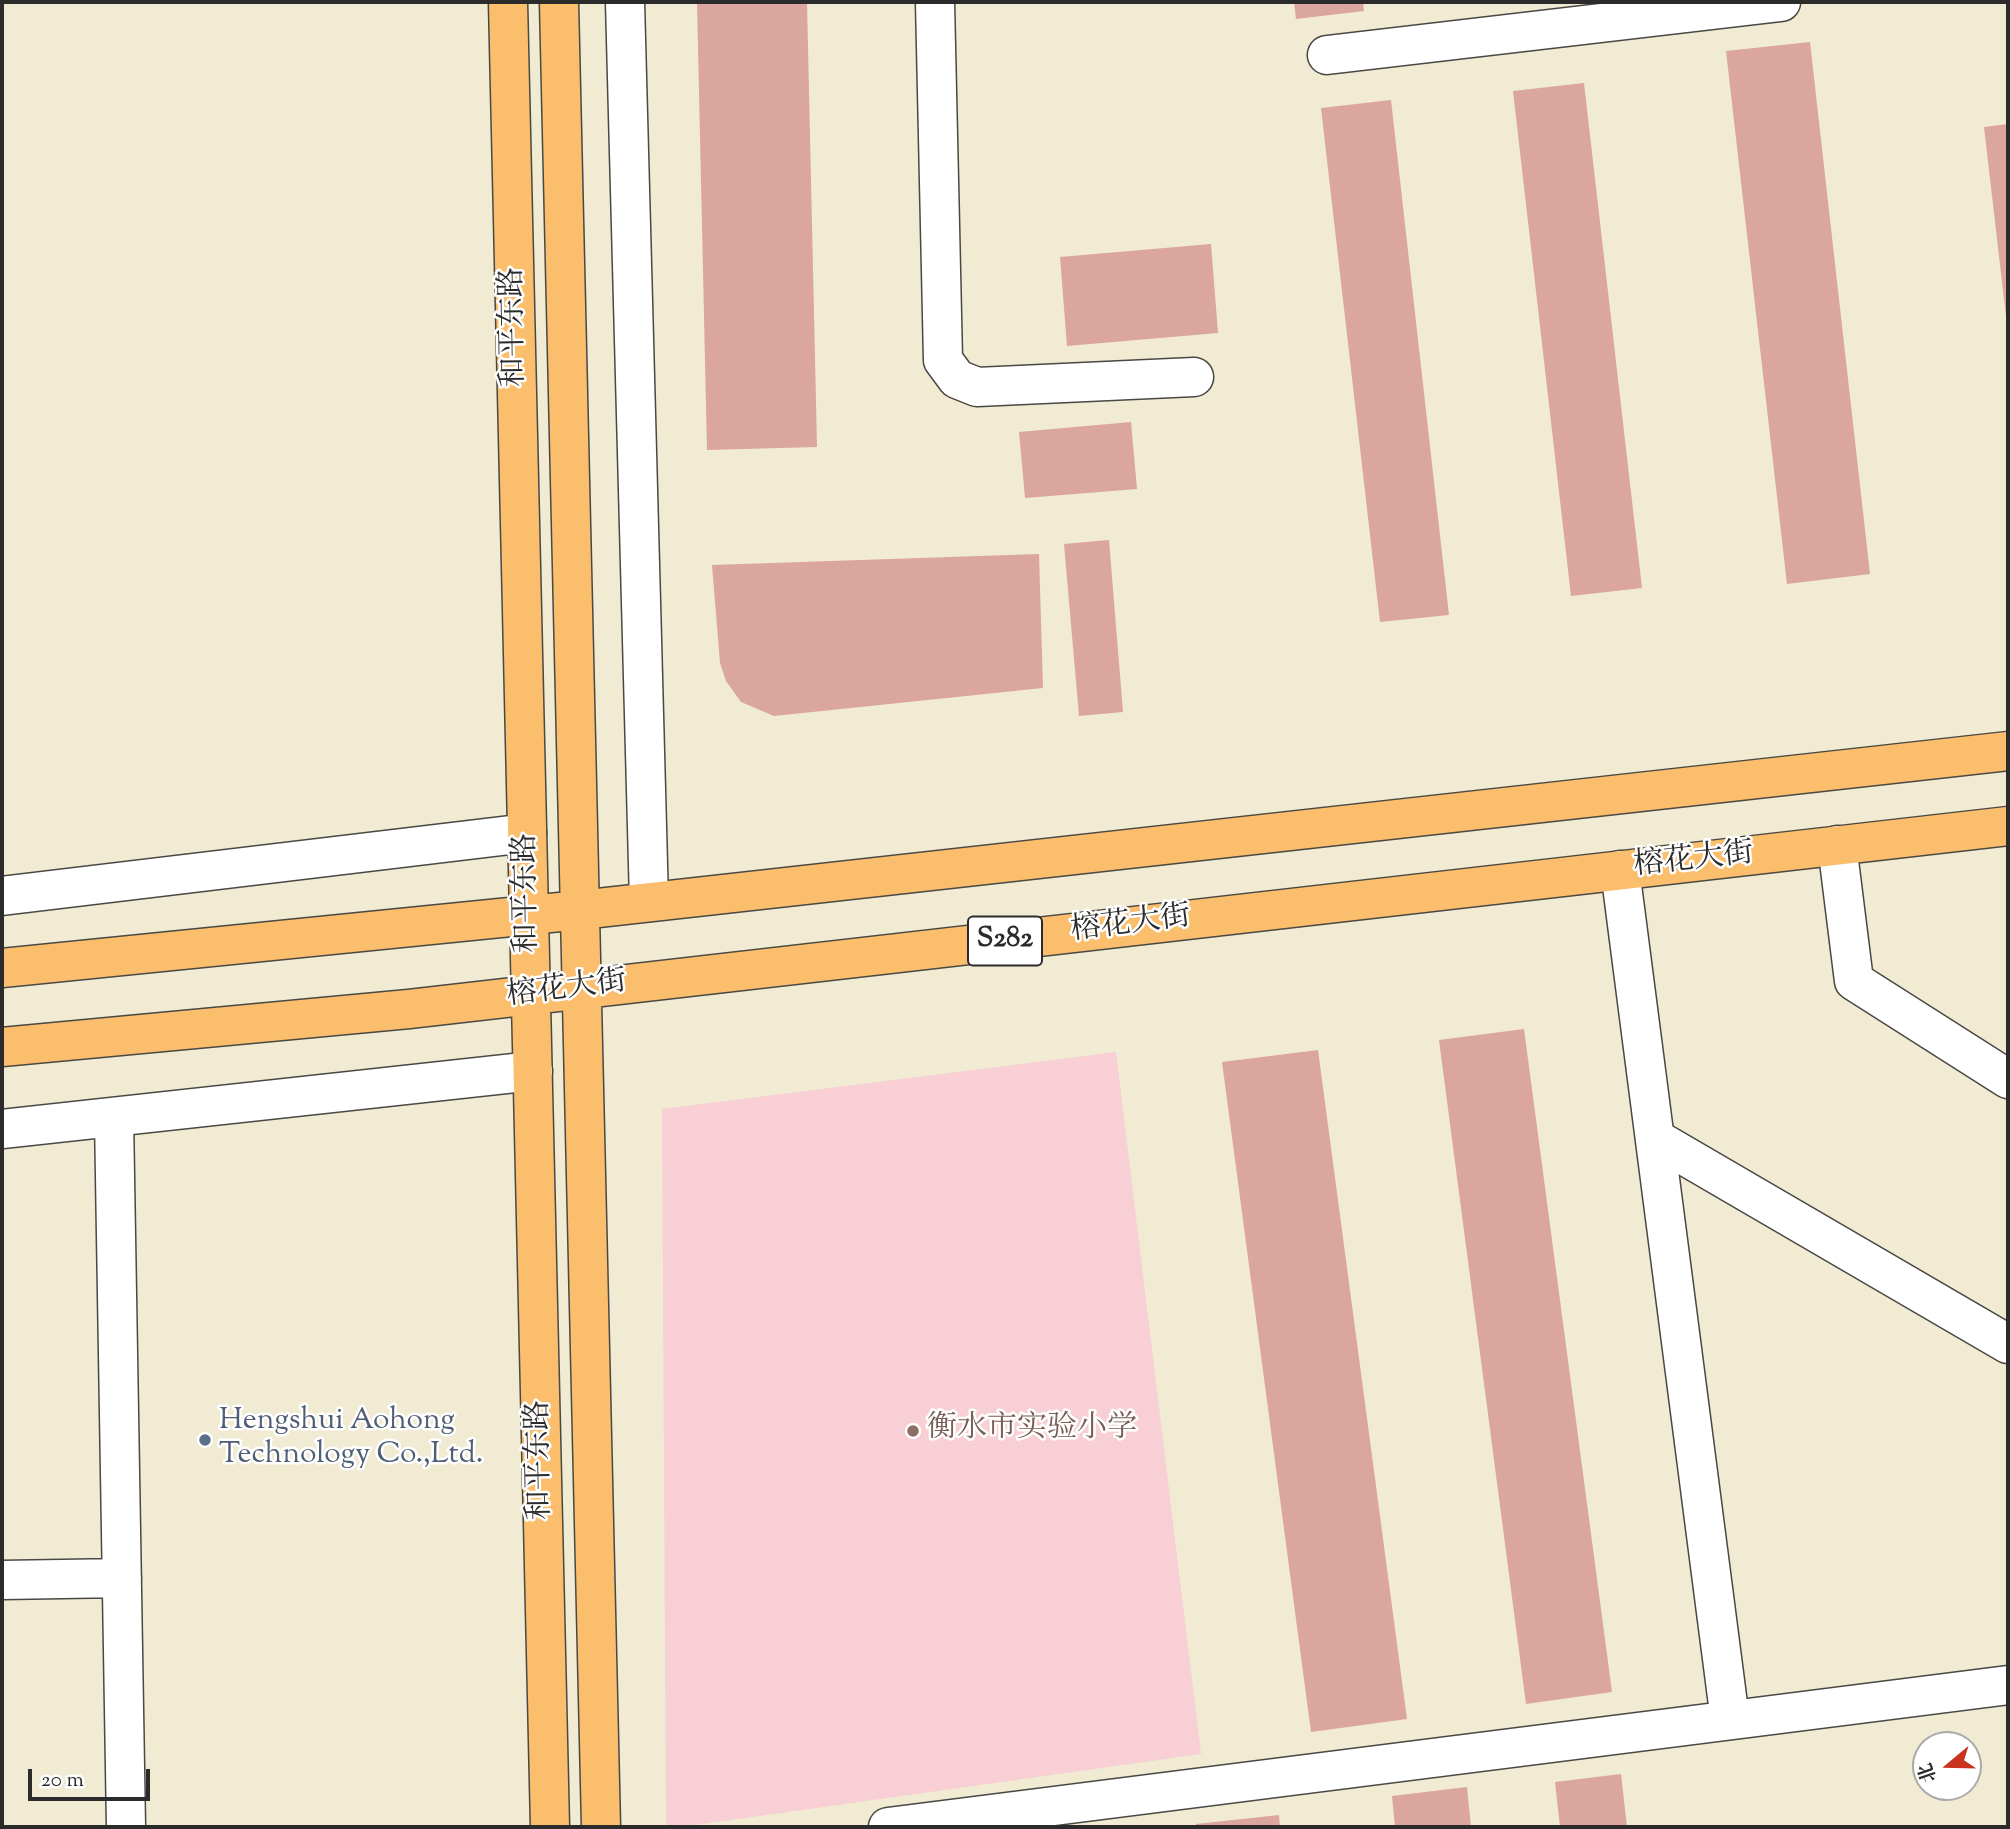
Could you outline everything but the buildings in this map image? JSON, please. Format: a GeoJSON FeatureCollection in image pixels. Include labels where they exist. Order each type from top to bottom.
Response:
{"type":"FeatureCollection","features":[{"type":"Feature","properties":{"kind":"main road","name":"和平东路"},"geometry":{"type":"LineString","coordinates":[[508,2],[550,1827]]}},
{"type":"Feature","properties":{"kind":"main road","name":"和平东路"},"geometry":{"type":"LineString","coordinates":[[559,2],[601,1827]]}},
{"type":"Feature","properties":{"kind":"main road"},"geometry":{"type":"LineString","coordinates":[[2,968],[580,910],[1445,816],[2008,751]]}},
{"type":"Feature","properties":{"kind":"main road","name":"榕花大街"},"geometry":{"type":"LineString","coordinates":[[2,1047],[396,1011],[2008,826]]}},
{"type":"Feature","properties":{"kind":"street"},"geometry":{"type":"LineString","coordinates":[[625,2],[649,902]]}},
{"type":"Feature","properties":{"kind":"street"},"geometry":{"type":"LineString","coordinates":[[935,2],[943,360],[957,379],[977,387],[1194,377]]}},
{"type":"Feature","properties":{"kind":"street"},"geometry":{"type":"LineString","coordinates":[[1327,55],[1781,2]]}},
{"type":"Feature","properties":{"kind":"street"},"geometry":{"type":"LineString","coordinates":[[2,896],[527,833]]}},
{"type":"Feature","properties":{"kind":"street"},"geometry":{"type":"LineString","coordinates":[[1837,845],[1854,981],[2008,1079]]}},
{"type":"Feature","properties":{"kind":"street"},"geometry":{"type":"LineString","coordinates":[[1620,870],[1730,1720]]}},
{"type":"Feature","properties":{"kind":"street"},"geometry":{"type":"LineString","coordinates":[[2,1129],[533,1071]]}},
{"type":"Feature","properties":{"kind":"street"},"geometry":{"type":"LineString","coordinates":[[114,1117],[126,1827]]}},
{"type":"Feature","properties":{"kind":"street"},"geometry":{"type":"LineString","coordinates":[[1656,1139],[2008,1345]]}},
{"type":"Feature","properties":{"kind":"street"},"geometry":{"type":"LineString","coordinates":[[2,1580],[122,1578]]}},
{"type":"Feature","properties":{"kind":"street"},"geometry":{"type":"LineString","coordinates":[[888,1827],[2008,1685]]}},
{"type":"Feature","properties":{"kind":"shaded area","name":"衡水市实验小学"},"geometry":{"type":"Polygon","coordinates":[[[1116,1052],[1201,1754],[666,1827],[662,1109],[1116,1052]]]}},
{"type":"Feature","properties":{"kind":"place","name":"衡水市实验小学"},"geometry":{"type":"Point","coordinates":[913,1431]}},
{"type":"Feature","properties":{"kind":"place","name":"Hengshui Aohong Technology Co.,Ltd."},"geometry":{"type":"Point","coordinates":[205,1440]}}]}
